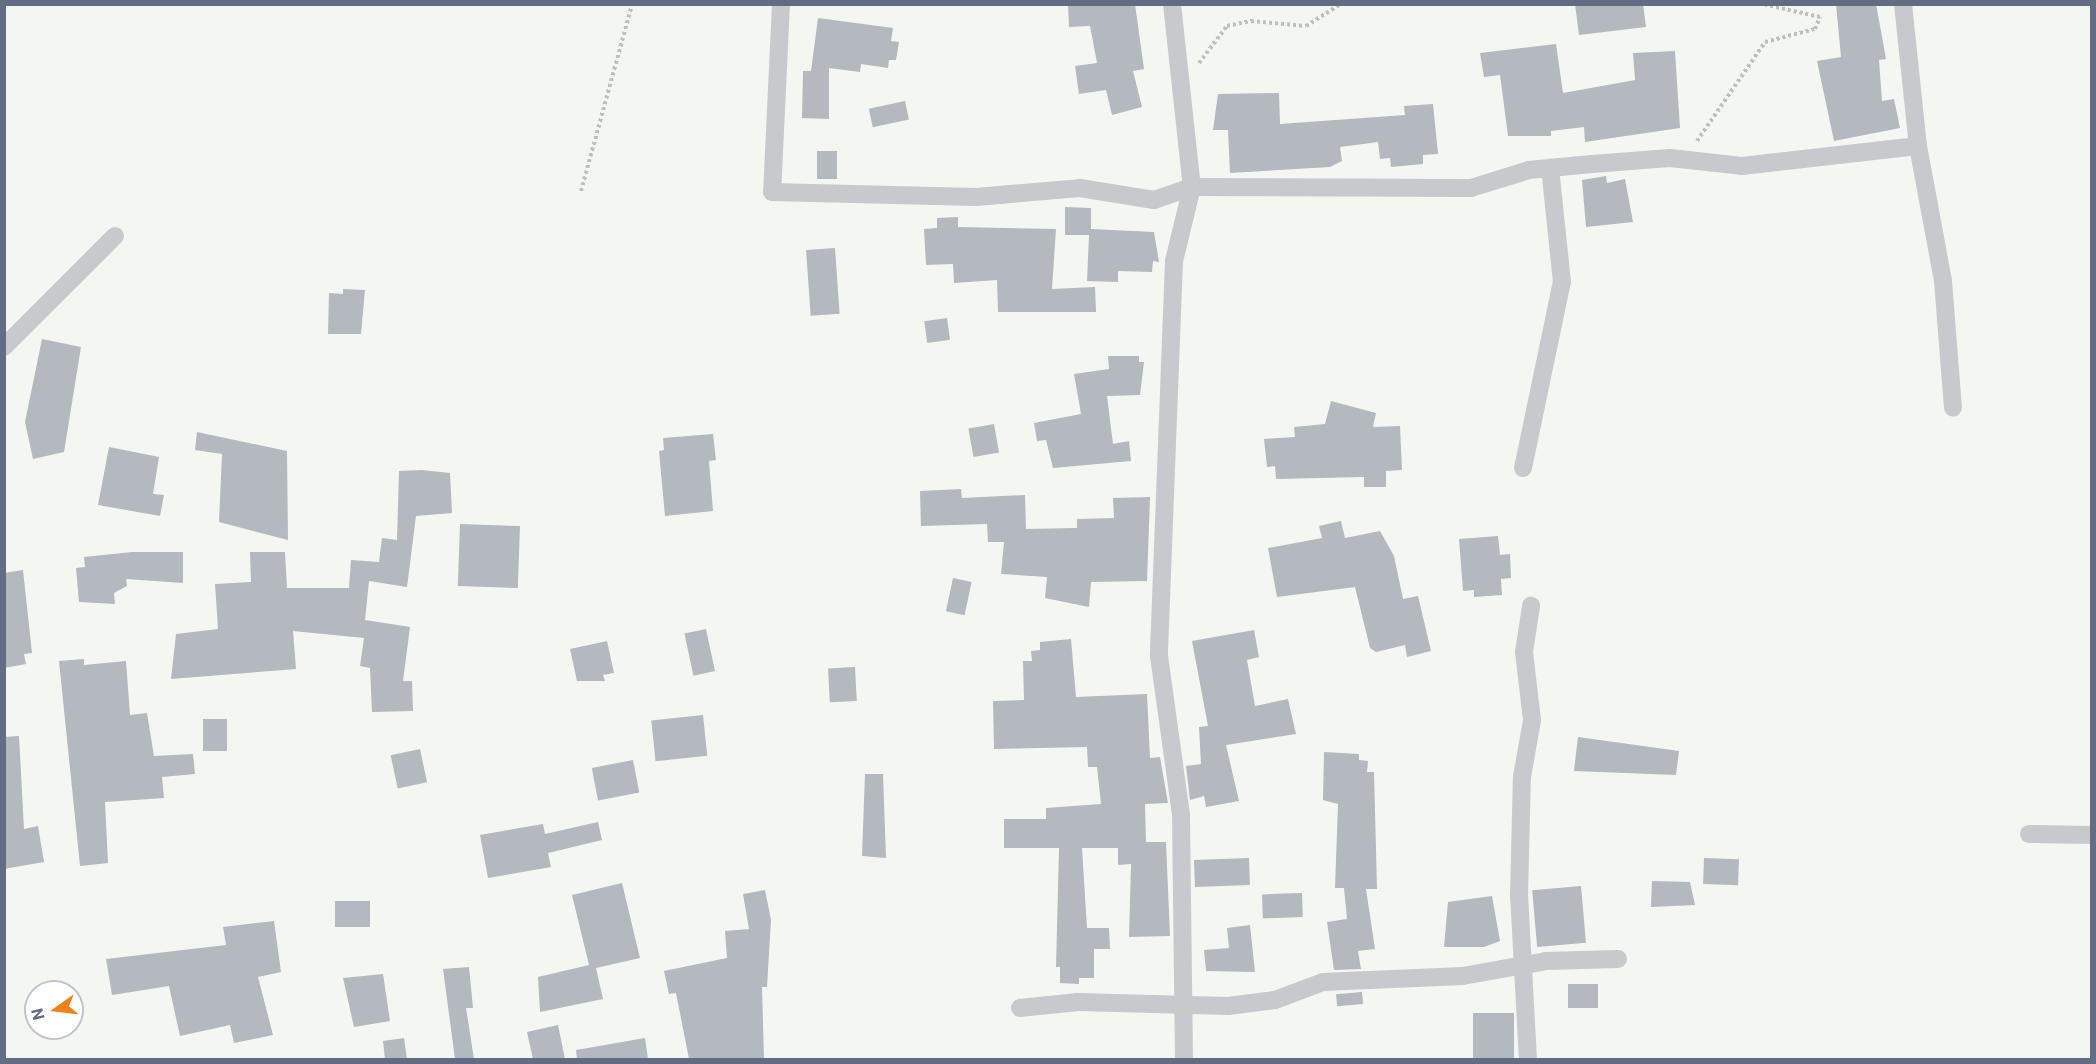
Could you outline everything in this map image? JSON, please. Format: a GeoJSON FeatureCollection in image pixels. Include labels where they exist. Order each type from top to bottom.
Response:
{"type":"FeatureCollection","features":[{"type":"Feature","properties":{"kind":"street"},"geometry":{"type":"LineString","coordinates":[[781,4],[772,192],[976,196],[1080,188],[1154,200],[1192,187],[1471,188],[1550,168],[1670,159],[1742,166],[1918,146]]}},
{"type":"Feature","properties":{"kind":"street"},"geometry":{"type":"LineString","coordinates":[[1172,4],[1192,187],[1174,261],[1159,656],[1178,773],[1180,961],[1186,1007],[1184,1059]]}},
{"type":"Feature","properties":{"kind":"street"},"geometry":{"type":"LineString","coordinates":[[1903,4],[1918,146],[1943,281],[1953,408]]}},
{"type":"Feature","properties":{"kind":"street"},"geometry":{"type":"LineString","coordinates":[[1523,468],[1562,282],[1550,168]]}},
{"type":"Feature","properties":{"kind":"street"},"geometry":{"type":"LineString","coordinates":[[4,346],[115,236]]}},
{"type":"Feature","properties":{"kind":"street"},"geometry":{"type":"LineString","coordinates":[[1528,1059],[1520,885],[1522,777],[1532,720],[1524,652],[1531,606]]}},
{"type":"Feature","properties":{"kind":"street"},"geometry":{"type":"LineString","coordinates":[[2029,834],[2091,835]]}},
{"type":"Feature","properties":{"kind":"street"},"geometry":{"type":"LineString","coordinates":[[1020,1008],[1078,1002],[1186,1007],[1275,1000],[1323,982],[1463,976],[1525,964],[1618,959]]}},
{"type":"Feature","properties":{"kind":"path"},"geometry":{"type":"LineString","coordinates":[[581,191],[632,4]]}},
{"type":"Feature","properties":{"kind":"path"},"geometry":{"type":"LineString","coordinates":[[1181,88],[1227,26],[1251,21],[1306,26],[1341,4]]}},
{"type":"Feature","properties":{"kind":"path"},"geometry":{"type":"LineString","coordinates":[[1670,159],[1704,136],[1717,107],[1766,42],[1815,29],[1820,16],[1763,4]]}},
{"type":"Feature","properties":{"kind":"building"},"geometry":{"type":"Polygon","coordinates":[[[1068,4],[1135,4],[1144,69],[1133,71],[1142,107],[1112,115],[1106,90],[1079,94],[1075,66],[1097,63],[1090,26],[1069,27],[1068,4]]]}},
{"type":"Feature","properties":{"kind":"building"},"geometry":{"type":"Polygon","coordinates":[[[1575,4],[1643,4],[1646,27],[1579,35],[1575,4]]]}},
{"type":"Feature","properties":{"kind":"building"},"geometry":{"type":"Polygon","coordinates":[[[1836,4],[1876,4],[1886,59],[1879,60],[1882,101],[1894,99],[1900,128],[1834,141],[1817,61],[1841,57],[1836,4]]]}},
{"type":"Feature","properties":{"kind":"building"},"geometry":{"type":"Polygon","coordinates":[[[818,18],[893,28],[891,41],[899,42],[896,60],[889,60],[888,68],[861,64],[860,72],[829,68],[829,119],[802,118],[803,71],[811,71],[818,18]]]}},
{"type":"Feature","properties":{"kind":"building"},"geometry":{"type":"Polygon","coordinates":[[[1556,44],[1563,93],[1635,80],[1633,53],[1675,51],[1680,128],[1585,142],[1584,127],[1551,131],[1551,136],[1508,136],[1500,75],[1484,77],[1480,53],[1556,44]]]}},
{"type":"Feature","properties":{"kind":"building"},"geometry":{"type":"Polygon","coordinates":[[[1279,93],[1280,124],[1405,115],[1404,106],[1433,104],[1438,154],[1423,155],[1423,164],[1391,167],[1390,158],[1380,159],[1378,142],[1340,147],[1342,161],[1330,167],[1230,173],[1228,130],[1213,130],[1218,94],[1279,93]]]}},
{"type":"Feature","properties":{"kind":"building"},"geometry":{"type":"Polygon","coordinates":[[[905,101],[909,120],[873,127],[869,109],[905,101]]]}},
{"type":"Feature","properties":{"kind":"building"},"geometry":{"type":"Polygon","coordinates":[[[817,151],[837,151],[837,179],[817,179],[817,151]]]}},
{"type":"Feature","properties":{"kind":"building"},"geometry":{"type":"Polygon","coordinates":[[[1606,176],[1607,183],[1625,179],[1633,222],[1586,227],[1582,180],[1606,176]]]}},
{"type":"Feature","properties":{"kind":"building"},"geometry":{"type":"Polygon","coordinates":[[[1065,207],[1091,208],[1091,229],[1154,232],[1159,262],[1153,261],[1152,272],[1118,271],[1118,282],[1087,281],[1089,235],[1065,235],[1065,207]]]}},
{"type":"Feature","properties":{"kind":"building"},"geometry":{"type":"Polygon","coordinates":[[[958,217],[958,227],[1056,229],[1052,289],[1095,287],[1096,312],[998,312],[997,280],[954,283],[953,264],[926,265],[924,229],[937,228],[937,218],[958,217]]]}},
{"type":"Feature","properties":{"kind":"building"},"geometry":{"type":"Polygon","coordinates":[[[835,248],[840,314],[811,316],[806,250],[835,248]]]}},
{"type":"Feature","properties":{"kind":"building"},"geometry":{"type":"Polygon","coordinates":[[[343,289],[365,290],[361,334],[328,334],[329,293],[343,294],[343,289]]]}},
{"type":"Feature","properties":{"kind":"building"},"geometry":{"type":"Polygon","coordinates":[[[947,318],[950,340],[927,343],[924,321],[947,318]]]}},
{"type":"Feature","properties":{"kind":"building"},"geometry":{"type":"Polygon","coordinates":[[[42,339],[81,347],[64,452],[33,459],[25,422],[42,339]]]}},
{"type":"Feature","properties":{"kind":"building"},"geometry":{"type":"Polygon","coordinates":[[[1108,356],[1139,356],[1139,362],[1144,362],[1140,395],[1107,396],[1113,444],[1129,441],[1131,461],[1053,468],[1046,440],[1037,441],[1034,423],[1081,414],[1074,374],[1109,369],[1108,356]]]}},
{"type":"Feature","properties":{"kind":"building"},"geometry":{"type":"Polygon","coordinates":[[[1331,401],[1376,413],[1373,427],[1400,426],[1402,470],[1386,471],[1386,487],[1364,487],[1364,477],[1276,479],[1275,466],[1267,467],[1264,439],[1295,437],[1294,427],[1325,424],[1331,401]]]}},
{"type":"Feature","properties":{"kind":"building"},"geometry":{"type":"Polygon","coordinates":[[[994,424],[999,453],[973,457],[968,429],[994,424]]]}},
{"type":"Feature","properties":{"kind":"building"},"geometry":{"type":"Polygon","coordinates":[[[197,432],[287,451],[288,540],[219,522],[222,454],[195,450],[197,432]]]}},
{"type":"Feature","properties":{"kind":"building"},"geometry":{"type":"Polygon","coordinates":[[[713,434],[716,460],[709,461],[713,511],[665,516],[659,451],[664,450],[663,438],[713,434]]]}},
{"type":"Feature","properties":{"kind":"building"},"geometry":{"type":"Polygon","coordinates":[[[109,447],[159,457],[153,494],[164,495],[160,516],[98,505],[109,447]]]}},
{"type":"Feature","properties":{"kind":"building"},"geometry":{"type":"Polygon","coordinates":[[[422,470],[450,473],[452,513],[416,516],[407,587],[369,581],[365,620],[410,627],[403,681],[412,681],[413,711],[372,712],[370,668],[360,666],[364,638],[293,631],[296,669],[171,679],[176,634],[218,629],[215,584],[251,582],[250,552],[285,552],[287,588],[349,588],[351,560],[379,562],[382,538],[397,540],[399,471],[422,470]]]}},
{"type":"Feature","properties":{"kind":"building"},"geometry":{"type":"Polygon","coordinates":[[[961,489],[962,498],[1025,495],[1026,529],[1077,528],[1077,519],[1114,518],[1113,498],[1150,497],[1147,581],[1091,582],[1089,607],[1045,598],[1047,577],[1001,574],[1004,542],[988,542],[987,524],[921,526],[920,491],[961,489]]]}},
{"type":"Feature","properties":{"kind":"building"},"geometry":{"type":"Polygon","coordinates":[[[1341,521],[1345,538],[1380,531],[1394,556],[1403,599],[1418,596],[1431,651],[1407,657],[1405,645],[1376,652],[1370,648],[1355,587],[1277,597],[1268,548],[1322,538],[1319,526],[1341,521]]]}},
{"type":"Feature","properties":{"kind":"building"},"geometry":{"type":"Polygon","coordinates":[[[460,524],[520,526],[518,588],[458,586],[460,524]]]}},
{"type":"Feature","properties":{"kind":"building"},"geometry":{"type":"Polygon","coordinates":[[[1498,536],[1500,555],[1510,554],[1511,578],[1501,579],[1502,595],[1474,597],[1474,590],[1463,591],[1459,539],[1498,536]]]}},
{"type":"Feature","properties":{"kind":"building"},"geometry":{"type":"Polygon","coordinates":[[[132,552],[183,552],[183,583],[126,579],[127,586],[114,593],[115,604],[79,602],[76,568],[85,567],[84,557],[132,552]]]}},
{"type":"Feature","properties":{"kind":"building"},"geometry":{"type":"Polygon","coordinates":[[[23,570],[32,653],[24,654],[26,664],[4,668],[4,573],[23,570]]]}},
{"type":"Feature","properties":{"kind":"building"},"geometry":{"type":"Polygon","coordinates":[[[953,578],[972,582],[965,615],[946,611],[953,578]]]}},
{"type":"Feature","properties":{"kind":"building"},"geometry":{"type":"Polygon","coordinates":[[[706,629],[715,671],[693,676],[684,634],[706,629]]]}},
{"type":"Feature","properties":{"kind":"building"},"geometry":{"type":"Polygon","coordinates":[[[1254,630],[1259,657],[1247,660],[1255,706],[1288,699],[1296,734],[1226,745],[1239,801],[1206,807],[1204,796],[1190,800],[1186,766],[1201,764],[1199,727],[1208,726],[1192,641],[1254,630]]]}},
{"type":"Feature","properties":{"kind":"building"},"geometry":{"type":"Polygon","coordinates":[[[1071,639],[1076,697],[1147,694],[1150,758],[1160,757],[1168,803],[1145,804],[1146,842],[1166,842],[1170,936],[1129,937],[1131,864],[1118,865],[1118,848],[1082,848],[1087,928],[1109,928],[1110,949],[1094,949],[1094,978],[1079,978],[1079,984],[1060,983],[1060,967],[1056,967],[1059,848],[1004,848],[1004,819],[1046,819],[1046,808],[1101,804],[1097,767],[1088,767],[1087,747],[994,749],[993,701],[1024,700],[1023,661],[1032,661],[1031,651],[1040,650],[1040,642],[1071,639]]]}},
{"type":"Feature","properties":{"kind":"building"},"geometry":{"type":"Polygon","coordinates":[[[607,641],[614,673],[603,675],[605,681],[577,681],[570,649],[607,641]]]}},
{"type":"Feature","properties":{"kind":"building"},"geometry":{"type":"Polygon","coordinates":[[[84,659],[84,665],[126,661],[130,715],[147,713],[154,756],[193,754],[195,774],[162,777],[164,798],[105,802],[108,863],[80,866],[59,661],[84,659]]]}},
{"type":"Feature","properties":{"kind":"building"},"geometry":{"type":"Polygon","coordinates":[[[855,667],[857,701],[830,702],[828,668],[855,667]]]}},
{"type":"Feature","properties":{"kind":"building"},"geometry":{"type":"Polygon","coordinates":[[[703,715],[707,756],[656,761],[651,720],[703,715]]]}},
{"type":"Feature","properties":{"kind":"building"},"geometry":{"type":"Polygon","coordinates":[[[203,719],[227,719],[227,751],[203,751],[203,719]]]}},
{"type":"Feature","properties":{"kind":"building"},"geometry":{"type":"Polygon","coordinates":[[[19,736],[24,829],[38,826],[44,862],[4,869],[4,737],[19,736]]]}},
{"type":"Feature","properties":{"kind":"building"},"geometry":{"type":"Polygon","coordinates":[[[1578,737],[1679,751],[1676,775],[1574,771],[1578,737]]]}},
{"type":"Feature","properties":{"kind":"building"},"geometry":{"type":"Polygon","coordinates":[[[420,749],[427,782],[398,788],[391,755],[420,749]]]}},
{"type":"Feature","properties":{"kind":"building"},"geometry":{"type":"Polygon","coordinates":[[[1324,752],[1359,754],[1359,760],[1368,761],[1367,772],[1374,772],[1377,889],[1366,889],[1375,949],[1358,951],[1361,969],[1334,970],[1327,922],[1347,919],[1344,888],[1335,888],[1338,804],[1323,800],[1324,752]]]}},
{"type":"Feature","properties":{"kind":"building"},"geometry":{"type":"Polygon","coordinates":[[[633,760],[639,792],[598,800],[592,768],[633,760]]]}},
{"type":"Feature","properties":{"kind":"building"},"geometry":{"type":"Polygon","coordinates":[[[865,774],[883,774],[886,858],[862,856],[865,774]]]}},
{"type":"Feature","properties":{"kind":"building"},"geometry":{"type":"Polygon","coordinates":[[[598,822],[602,840],[548,853],[551,867],[488,878],[480,835],[543,824],[545,834],[598,822]]]}},
{"type":"Feature","properties":{"kind":"building"},"geometry":{"type":"Polygon","coordinates":[[[1249,858],[1250,885],[1195,887],[1194,860],[1249,858]]]}},
{"type":"Feature","properties":{"kind":"building"},"geometry":{"type":"Polygon","coordinates":[[[1704,858],[1739,859],[1738,885],[1703,884],[1704,858]]]}},
{"type":"Feature","properties":{"kind":"building"},"geometry":{"type":"Polygon","coordinates":[[[1652,881],[1690,882],[1695,905],[1651,907],[1652,881]]]}},
{"type":"Feature","properties":{"kind":"building"},"geometry":{"type":"Polygon","coordinates":[[[622,883],[640,958],[596,968],[603,999],[540,1012],[538,977],[589,965],[572,895],[622,883]]]}},
{"type":"Feature","properties":{"kind":"building"},"geometry":{"type":"Polygon","coordinates":[[[1581,886],[1586,943],[1537,947],[1532,890],[1581,886]]]}},
{"type":"Feature","properties":{"kind":"building"},"geometry":{"type":"Polygon","coordinates":[[[765,890],[771,920],[767,987],[762,987],[764,1059],[689,1059],[676,993],[669,994],[664,971],[727,958],[725,931],[749,929],[743,894],[765,890]]]}},
{"type":"Feature","properties":{"kind":"building"},"geometry":{"type":"Polygon","coordinates":[[[1302,893],[1303,917],[1263,918],[1262,894],[1302,893]]]}},
{"type":"Feature","properties":{"kind":"building"},"geometry":{"type":"Polygon","coordinates":[[[1492,896],[1500,941],[1484,947],[1444,947],[1448,902],[1492,896]]]}},
{"type":"Feature","properties":{"kind":"building"},"geometry":{"type":"Polygon","coordinates":[[[335,901],[370,901],[370,927],[335,927],[335,901]]]}},
{"type":"Feature","properties":{"kind":"building"},"geometry":{"type":"Polygon","coordinates":[[[274,921],[281,972],[258,977],[273,1035],[234,1043],[230,1025],[180,1036],[169,986],[112,995],[106,959],[226,945],[223,927],[274,921]]]}},
{"type":"Feature","properties":{"kind":"building"},"geometry":{"type":"Polygon","coordinates":[[[1250,925],[1255,972],[1206,971],[1204,950],[1229,948],[1227,928],[1250,925]]]}},
{"type":"Feature","properties":{"kind":"building"},"geometry":{"type":"Polygon","coordinates":[[[469,967],[473,1008],[466,1008],[474,1059],[455,1059],[443,969],[469,967]]]}},
{"type":"Feature","properties":{"kind":"building"},"geometry":{"type":"Polygon","coordinates":[[[383,974],[390,1021],[354,1027],[343,978],[383,974]]]}},
{"type":"Feature","properties":{"kind":"building"},"geometry":{"type":"Polygon","coordinates":[[[1568,984],[1598,984],[1598,1008],[1568,1008],[1568,984]]]}},
{"type":"Feature","properties":{"kind":"building"},"geometry":{"type":"Polygon","coordinates":[[[1362,992],[1363,1004],[1337,1006],[1336,994],[1362,992]]]}},
{"type":"Feature","properties":{"kind":"building"},"geometry":{"type":"Polygon","coordinates":[[[1473,1013],[1514,1013],[1514,1059],[1473,1059],[1473,1013]]]}},
{"type":"Feature","properties":{"kind":"building"},"geometry":{"type":"Polygon","coordinates":[[[558,1025],[565,1059],[533,1059],[527,1032],[558,1025]]]}},
{"type":"Feature","properties":{"kind":"building"},"geometry":{"type":"Polygon","coordinates":[[[404,1038],[407,1059],[385,1059],[383,1041],[404,1038]]]}},
{"type":"Feature","properties":{"kind":"building"},"geometry":{"type":"Polygon","coordinates":[[[645,1038],[648,1059],[577,1059],[576,1050],[645,1038]]]}}]}
